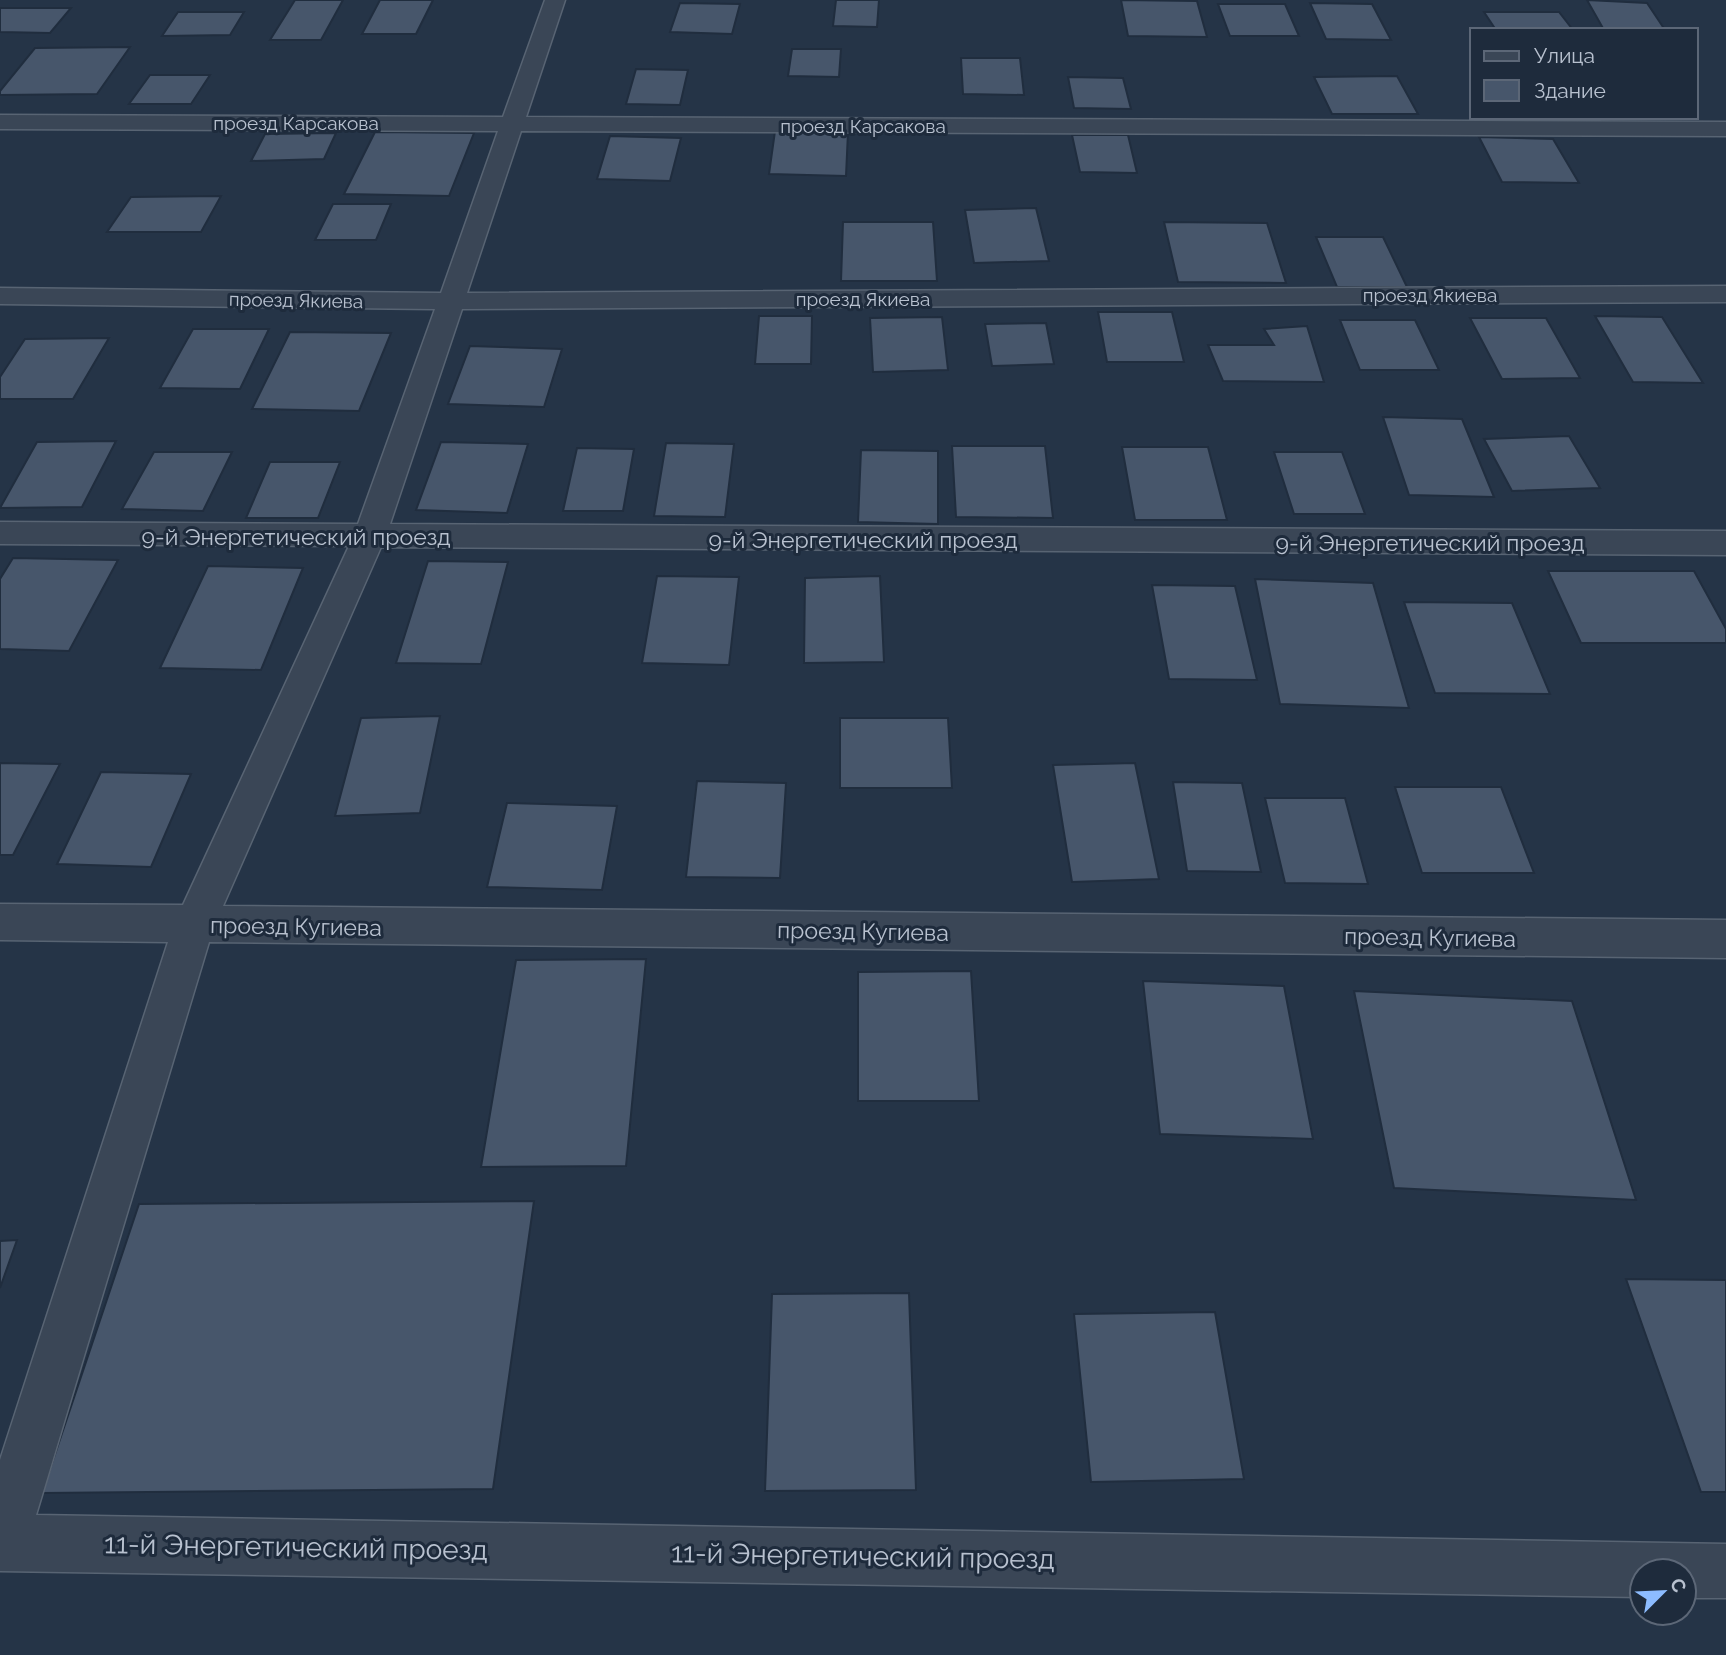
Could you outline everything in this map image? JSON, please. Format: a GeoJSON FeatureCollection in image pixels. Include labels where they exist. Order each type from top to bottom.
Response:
{"type":"FeatureCollection","features":[{"type":"Feature","properties":{"kind":"street"},"geometry":{"type":"LineString","coordinates":[[0,1543],[194,925],[370,536],[555,0]]}},
{"type":"Feature","properties":{"kind":"street","name":"проезд Карсакова"},"geometry":{"type":"LineString","coordinates":[[0,122],[1726,129]]}},
{"type":"Feature","properties":{"kind":"street","name":"проезд Якиева"},"geometry":{"type":"LineString","coordinates":[[0,296],[450,302],[1726,293]]}},
{"type":"Feature","properties":{"kind":"street","name":"9-й Энергетический проезд"},"geometry":{"type":"LineString","coordinates":[[0,533],[1726,543]]}},
{"type":"Feature","properties":{"kind":"street","name":"проезд Кугиева"},"geometry":{"type":"LineString","coordinates":[[0,922],[1726,939]]}},
{"type":"Feature","properties":{"kind":"street","name":"11-й Энергетический проезд"},"geometry":{"type":"LineString","coordinates":[[0,1543],[1726,1571]]}},
{"type":"Feature","properties":{"kind":"building"},"geometry":{"type":"Polygon","coordinates":[[[295,0],[343,0],[321,40],[270,40],[295,0]]]}},
{"type":"Feature","properties":{"kind":"building"},"geometry":{"type":"Polygon","coordinates":[[[380,0],[433,0],[416,34],[362,34],[380,0]]]}},
{"type":"Feature","properties":{"kind":"building"},"geometry":{"type":"Polygon","coordinates":[[[836,0],[879,0],[877,27],[833,26],[836,0]]]}},
{"type":"Feature","properties":{"kind":"building"},"geometry":{"type":"Polygon","coordinates":[[[1121,0],[1197,1],[1207,37],[1128,36],[1121,0]]]}},
{"type":"Feature","properties":{"kind":"building"},"geometry":{"type":"Polygon","coordinates":[[[1587,0],[1647,3],[1664,28],[1603,28],[1587,0]]]}},
{"type":"Feature","properties":{"kind":"building"},"geometry":{"type":"Polygon","coordinates":[[[680,3],[740,4],[732,34],[670,32],[680,3]]]}},
{"type":"Feature","properties":{"kind":"building"},"geometry":{"type":"Polygon","coordinates":[[[1310,3],[1372,4],[1391,40],[1326,39],[1310,3]]]}},
{"type":"Feature","properties":{"kind":"building"},"geometry":{"type":"Polygon","coordinates":[[[1218,4],[1285,4],[1299,36],[1230,36],[1218,4]]]}},
{"type":"Feature","properties":{"kind":"building"},"geometry":{"type":"Polygon","coordinates":[[[0,8],[71,8],[50,33],[0,32],[0,8]]]}},
{"type":"Feature","properties":{"kind":"building"},"geometry":{"type":"Polygon","coordinates":[[[178,12],[244,12],[230,35],[162,36],[178,12]]]}},
{"type":"Feature","properties":{"kind":"building"},"geometry":{"type":"Polygon","coordinates":[[[1484,12],[1559,12],[1571,28],[1495,28],[1484,12]]]}},
{"type":"Feature","properties":{"kind":"building"},"geometry":{"type":"Polygon","coordinates":[[[130,47],[97,94],[0,95],[0,91],[35,48],[130,47]]]}},
{"type":"Feature","properties":{"kind":"building"},"geometry":{"type":"Polygon","coordinates":[[[792,49],[841,49],[839,77],[788,76],[792,49]]]}},
{"type":"Feature","properties":{"kind":"building"},"geometry":{"type":"Polygon","coordinates":[[[961,58],[1020,58],[1024,95],[963,94],[961,58]]]}},
{"type":"Feature","properties":{"kind":"building"},"geometry":{"type":"Polygon","coordinates":[[[636,69],[688,70],[680,105],[626,104],[636,69]]]}},
{"type":"Feature","properties":{"kind":"building"},"geometry":{"type":"Polygon","coordinates":[[[150,75],[210,75],[191,104],[129,104],[150,75]]]}},
{"type":"Feature","properties":{"kind":"building"},"geometry":{"type":"Polygon","coordinates":[[[1397,76],[1418,114],[1332,114],[1314,77],[1397,76]]]}},
{"type":"Feature","properties":{"kind":"building"},"geometry":{"type":"Polygon","coordinates":[[[1068,77],[1123,78],[1131,109],[1074,108],[1068,77]]]}},
{"type":"Feature","properties":{"kind":"building"},"geometry":{"type":"Polygon","coordinates":[[[775,131],[848,132],[846,176],[769,174],[775,131]]]}},
{"type":"Feature","properties":{"kind":"building"},"geometry":{"type":"Polygon","coordinates":[[[375,132],[474,133],[449,196],[344,194],[375,132]]]}},
{"type":"Feature","properties":{"kind":"building"},"geometry":{"type":"Polygon","coordinates":[[[336,133],[324,159],[251,161],[265,134],[336,133]]]}},
{"type":"Feature","properties":{"kind":"building"},"geometry":{"type":"Polygon","coordinates":[[[1072,135],[1128,135],[1137,173],[1080,172],[1072,135]]]}},
{"type":"Feature","properties":{"kind":"building"},"geometry":{"type":"Polygon","coordinates":[[[610,136],[681,138],[670,181],[597,179],[610,136]]]}},
{"type":"Feature","properties":{"kind":"building"},"geometry":{"type":"Polygon","coordinates":[[[1479,137],[1553,139],[1579,183],[1502,182],[1479,137]]]}},
{"type":"Feature","properties":{"kind":"building"},"geometry":{"type":"Polygon","coordinates":[[[221,196],[201,232],[107,232],[131,197],[221,196]]]}},
{"type":"Feature","properties":{"kind":"building"},"geometry":{"type":"Polygon","coordinates":[[[333,204],[391,204],[376,240],[315,240],[333,204]]]}},
{"type":"Feature","properties":{"kind":"building"},"geometry":{"type":"Polygon","coordinates":[[[1036,208],[1049,261],[974,263],[965,210],[1036,208]]]}},
{"type":"Feature","properties":{"kind":"building"},"geometry":{"type":"Polygon","coordinates":[[[843,222],[933,222],[937,281],[841,281],[843,222]]]}},
{"type":"Feature","properties":{"kind":"building"},"geometry":{"type":"Polygon","coordinates":[[[1164,222],[1267,223],[1286,283],[1178,282],[1164,222]]]}},
{"type":"Feature","properties":{"kind":"building"},"geometry":{"type":"Polygon","coordinates":[[[1316,237],[1383,237],[1407,287],[1337,287],[1316,237]]]}},
{"type":"Feature","properties":{"kind":"building"},"geometry":{"type":"Polygon","coordinates":[[[1098,312],[1172,312],[1184,362],[1107,362],[1098,312]]]}},
{"type":"Feature","properties":{"kind":"building"},"geometry":{"type":"Polygon","coordinates":[[[759,316],[812,316],[811,364],[755,364],[759,316]]]}},
{"type":"Feature","properties":{"kind":"building"},"geometry":{"type":"Polygon","coordinates":[[[1595,316],[1662,317],[1703,383],[1633,382],[1595,316]]]}},
{"type":"Feature","properties":{"kind":"building"},"geometry":{"type":"Polygon","coordinates":[[[942,317],[948,370],[873,372],[870,318],[942,317]]]}},
{"type":"Feature","properties":{"kind":"building"},"geometry":{"type":"Polygon","coordinates":[[[1470,318],[1546,318],[1580,378],[1502,379],[1470,318]]]}},
{"type":"Feature","properties":{"kind":"building"},"geometry":{"type":"Polygon","coordinates":[[[1340,320],[1415,320],[1439,370],[1360,370],[1340,320]]]}},
{"type":"Feature","properties":{"kind":"building"},"geometry":{"type":"Polygon","coordinates":[[[1046,323],[1054,364],[992,366],[985,324],[1046,323]]]}},
{"type":"Feature","properties":{"kind":"building"},"geometry":{"type":"Polygon","coordinates":[[[1307,326],[1324,382],[1223,381],[1208,345],[1274,345],[1264,329],[1307,326]]]}},
{"type":"Feature","properties":{"kind":"building"},"geometry":{"type":"Polygon","coordinates":[[[193,329],[269,329],[240,389],[160,388],[193,329]]]}},
{"type":"Feature","properties":{"kind":"building"},"geometry":{"type":"Polygon","coordinates":[[[290,332],[391,333],[359,411],[252,409],[290,332]]]}},
{"type":"Feature","properties":{"kind":"building"},"geometry":{"type":"Polygon","coordinates":[[[109,338],[73,399],[0,399],[0,377],[25,339],[109,338]]]}},
{"type":"Feature","properties":{"kind":"building"},"geometry":{"type":"Polygon","coordinates":[[[470,346],[562,349],[544,407],[448,404],[470,346]]]}},
{"type":"Feature","properties":{"kind":"building"},"geometry":{"type":"Polygon","coordinates":[[[1383,417],[1462,419],[1494,497],[1409,495],[1383,417]]]}},
{"type":"Feature","properties":{"kind":"building"},"geometry":{"type":"Polygon","coordinates":[[[1569,436],[1600,488],[1512,491],[1484,439],[1569,436]]]}},
{"type":"Feature","properties":{"kind":"building"},"geometry":{"type":"Polygon","coordinates":[[[116,441],[82,507],[0,508],[37,442],[116,441]]]}},
{"type":"Feature","properties":{"kind":"building"},"geometry":{"type":"Polygon","coordinates":[[[441,442],[528,444],[507,513],[416,510],[441,442]]]}},
{"type":"Feature","properties":{"kind":"building"},"geometry":{"type":"Polygon","coordinates":[[[666,443],[734,444],[725,517],[654,516],[666,443]]]}},
{"type":"Feature","properties":{"kind":"building"},"geometry":{"type":"Polygon","coordinates":[[[952,446],[1045,446],[1053,518],[956,517],[952,446]]]}},
{"type":"Feature","properties":{"kind":"building"},"geometry":{"type":"Polygon","coordinates":[[[1122,447],[1208,447],[1227,520],[1135,520],[1122,447]]]}},
{"type":"Feature","properties":{"kind":"building"},"geometry":{"type":"Polygon","coordinates":[[[577,448],[634,449],[623,511],[563,511],[577,448]]]}},
{"type":"Feature","properties":{"kind":"building"},"geometry":{"type":"Polygon","coordinates":[[[861,450],[938,451],[938,524],[858,522],[861,450]]]}},
{"type":"Feature","properties":{"kind":"building"},"geometry":{"type":"Polygon","coordinates":[[[154,452],[232,452],[203,511],[122,509],[154,452]]]}},
{"type":"Feature","properties":{"kind":"building"},"geometry":{"type":"Polygon","coordinates":[[[1274,452],[1342,452],[1365,514],[1294,514],[1274,452]]]}},
{"type":"Feature","properties":{"kind":"building"},"geometry":{"type":"Polygon","coordinates":[[[270,462],[340,462],[318,518],[246,518],[270,462]]]}},
{"type":"Feature","properties":{"kind":"building"},"geometry":{"type":"Polygon","coordinates":[[[13,558],[118,560],[69,651],[0,649],[0,579],[13,558]]]}},
{"type":"Feature","properties":{"kind":"building"},"geometry":{"type":"Polygon","coordinates":[[[428,561],[508,562],[481,664],[396,663],[428,561]]]}},
{"type":"Feature","properties":{"kind":"building"},"geometry":{"type":"Polygon","coordinates":[[[208,566],[303,568],[261,670],[160,668],[208,566]]]}},
{"type":"Feature","properties":{"kind":"building"},"geometry":{"type":"Polygon","coordinates":[[[1548,571],[1694,571],[1726,629],[1726,643],[1581,643],[1548,571]]]}},
{"type":"Feature","properties":{"kind":"building"},"geometry":{"type":"Polygon","coordinates":[[[657,576],[739,577],[729,665],[642,663],[657,576]]]}},
{"type":"Feature","properties":{"kind":"building"},"geometry":{"type":"Polygon","coordinates":[[[880,576],[884,662],[804,663],[805,578],[880,576]]]}},
{"type":"Feature","properties":{"kind":"building"},"geometry":{"type":"Polygon","coordinates":[[[1255,579],[1373,583],[1409,708],[1280,704],[1255,579]]]}},
{"type":"Feature","properties":{"kind":"building"},"geometry":{"type":"Polygon","coordinates":[[[1152,585],[1235,586],[1257,680],[1169,679],[1152,585]]]}},
{"type":"Feature","properties":{"kind":"building"},"geometry":{"type":"Polygon","coordinates":[[[1404,602],[1512,603],[1550,694],[1435,693],[1404,602]]]}},
{"type":"Feature","properties":{"kind":"building"},"geometry":{"type":"Polygon","coordinates":[[[440,716],[420,813],[335,816],[361,718],[440,716]]]}},
{"type":"Feature","properties":{"kind":"building"},"geometry":{"type":"Polygon","coordinates":[[[840,718],[948,718],[952,788],[840,788],[840,718]]]}},
{"type":"Feature","properties":{"kind":"building"},"geometry":{"type":"Polygon","coordinates":[[[0,763],[60,764],[13,855],[0,855],[0,763]]]}},
{"type":"Feature","properties":{"kind":"building"},"geometry":{"type":"Polygon","coordinates":[[[1135,763],[1159,879],[1072,882],[1053,765],[1135,763]]]}},
{"type":"Feature","properties":{"kind":"building"},"geometry":{"type":"Polygon","coordinates":[[[101,772],[191,774],[151,867],[57,864],[101,772]]]}},
{"type":"Feature","properties":{"kind":"building"},"geometry":{"type":"Polygon","coordinates":[[[697,781],[786,783],[780,878],[686,877],[697,781]]]}},
{"type":"Feature","properties":{"kind":"building"},"geometry":{"type":"Polygon","coordinates":[[[1173,782],[1242,783],[1261,872],[1187,871],[1173,782]]]}},
{"type":"Feature","properties":{"kind":"building"},"geometry":{"type":"Polygon","coordinates":[[[1395,787],[1501,787],[1534,873],[1422,873],[1395,787]]]}},
{"type":"Feature","properties":{"kind":"building"},"geometry":{"type":"Polygon","coordinates":[[[1265,798],[1345,798],[1368,884],[1285,883],[1265,798]]]}},
{"type":"Feature","properties":{"kind":"building"},"geometry":{"type":"Polygon","coordinates":[[[507,803],[617,806],[602,890],[487,887],[507,803]]]}},
{"type":"Feature","properties":{"kind":"building"},"geometry":{"type":"Polygon","coordinates":[[[646,959],[626,1166],[481,1167],[516,960],[646,959]]]}},
{"type":"Feature","properties":{"kind":"building"},"geometry":{"type":"Polygon","coordinates":[[[971,971],[979,1101],[858,1101],[858,972],[971,971]]]}},
{"type":"Feature","properties":{"kind":"building"},"geometry":{"type":"Polygon","coordinates":[[[1143,981],[1284,986],[1313,1139],[1160,1134],[1143,981]]]}},
{"type":"Feature","properties":{"kind":"building"},"geometry":{"type":"Polygon","coordinates":[[[1354,991],[1572,1001],[1636,1200],[1394,1188],[1354,991]]]}},
{"type":"Feature","properties":{"kind":"building"},"geometry":{"type":"Polygon","coordinates":[[[534,1201],[493,1489],[42,1493],[139,1204],[534,1201]]]}},
{"type":"Feature","properties":{"kind":"building"},"geometry":{"type":"Polygon","coordinates":[[[17,1240],[0,1288],[0,1241],[17,1240]]]}},
{"type":"Feature","properties":{"kind":"building"},"geometry":{"type":"Polygon","coordinates":[[[1626,1279],[1726,1280],[1726,1492],[1701,1492],[1626,1279]]]}},
{"type":"Feature","properties":{"kind":"building"},"geometry":{"type":"Polygon","coordinates":[[[909,1293],[916,1490],[765,1491],[772,1294],[909,1293]]]}},
{"type":"Feature","properties":{"kind":"building"},"geometry":{"type":"Polygon","coordinates":[[[1215,1312],[1244,1479],[1091,1482],[1074,1314],[1215,1312]]]}}]}
